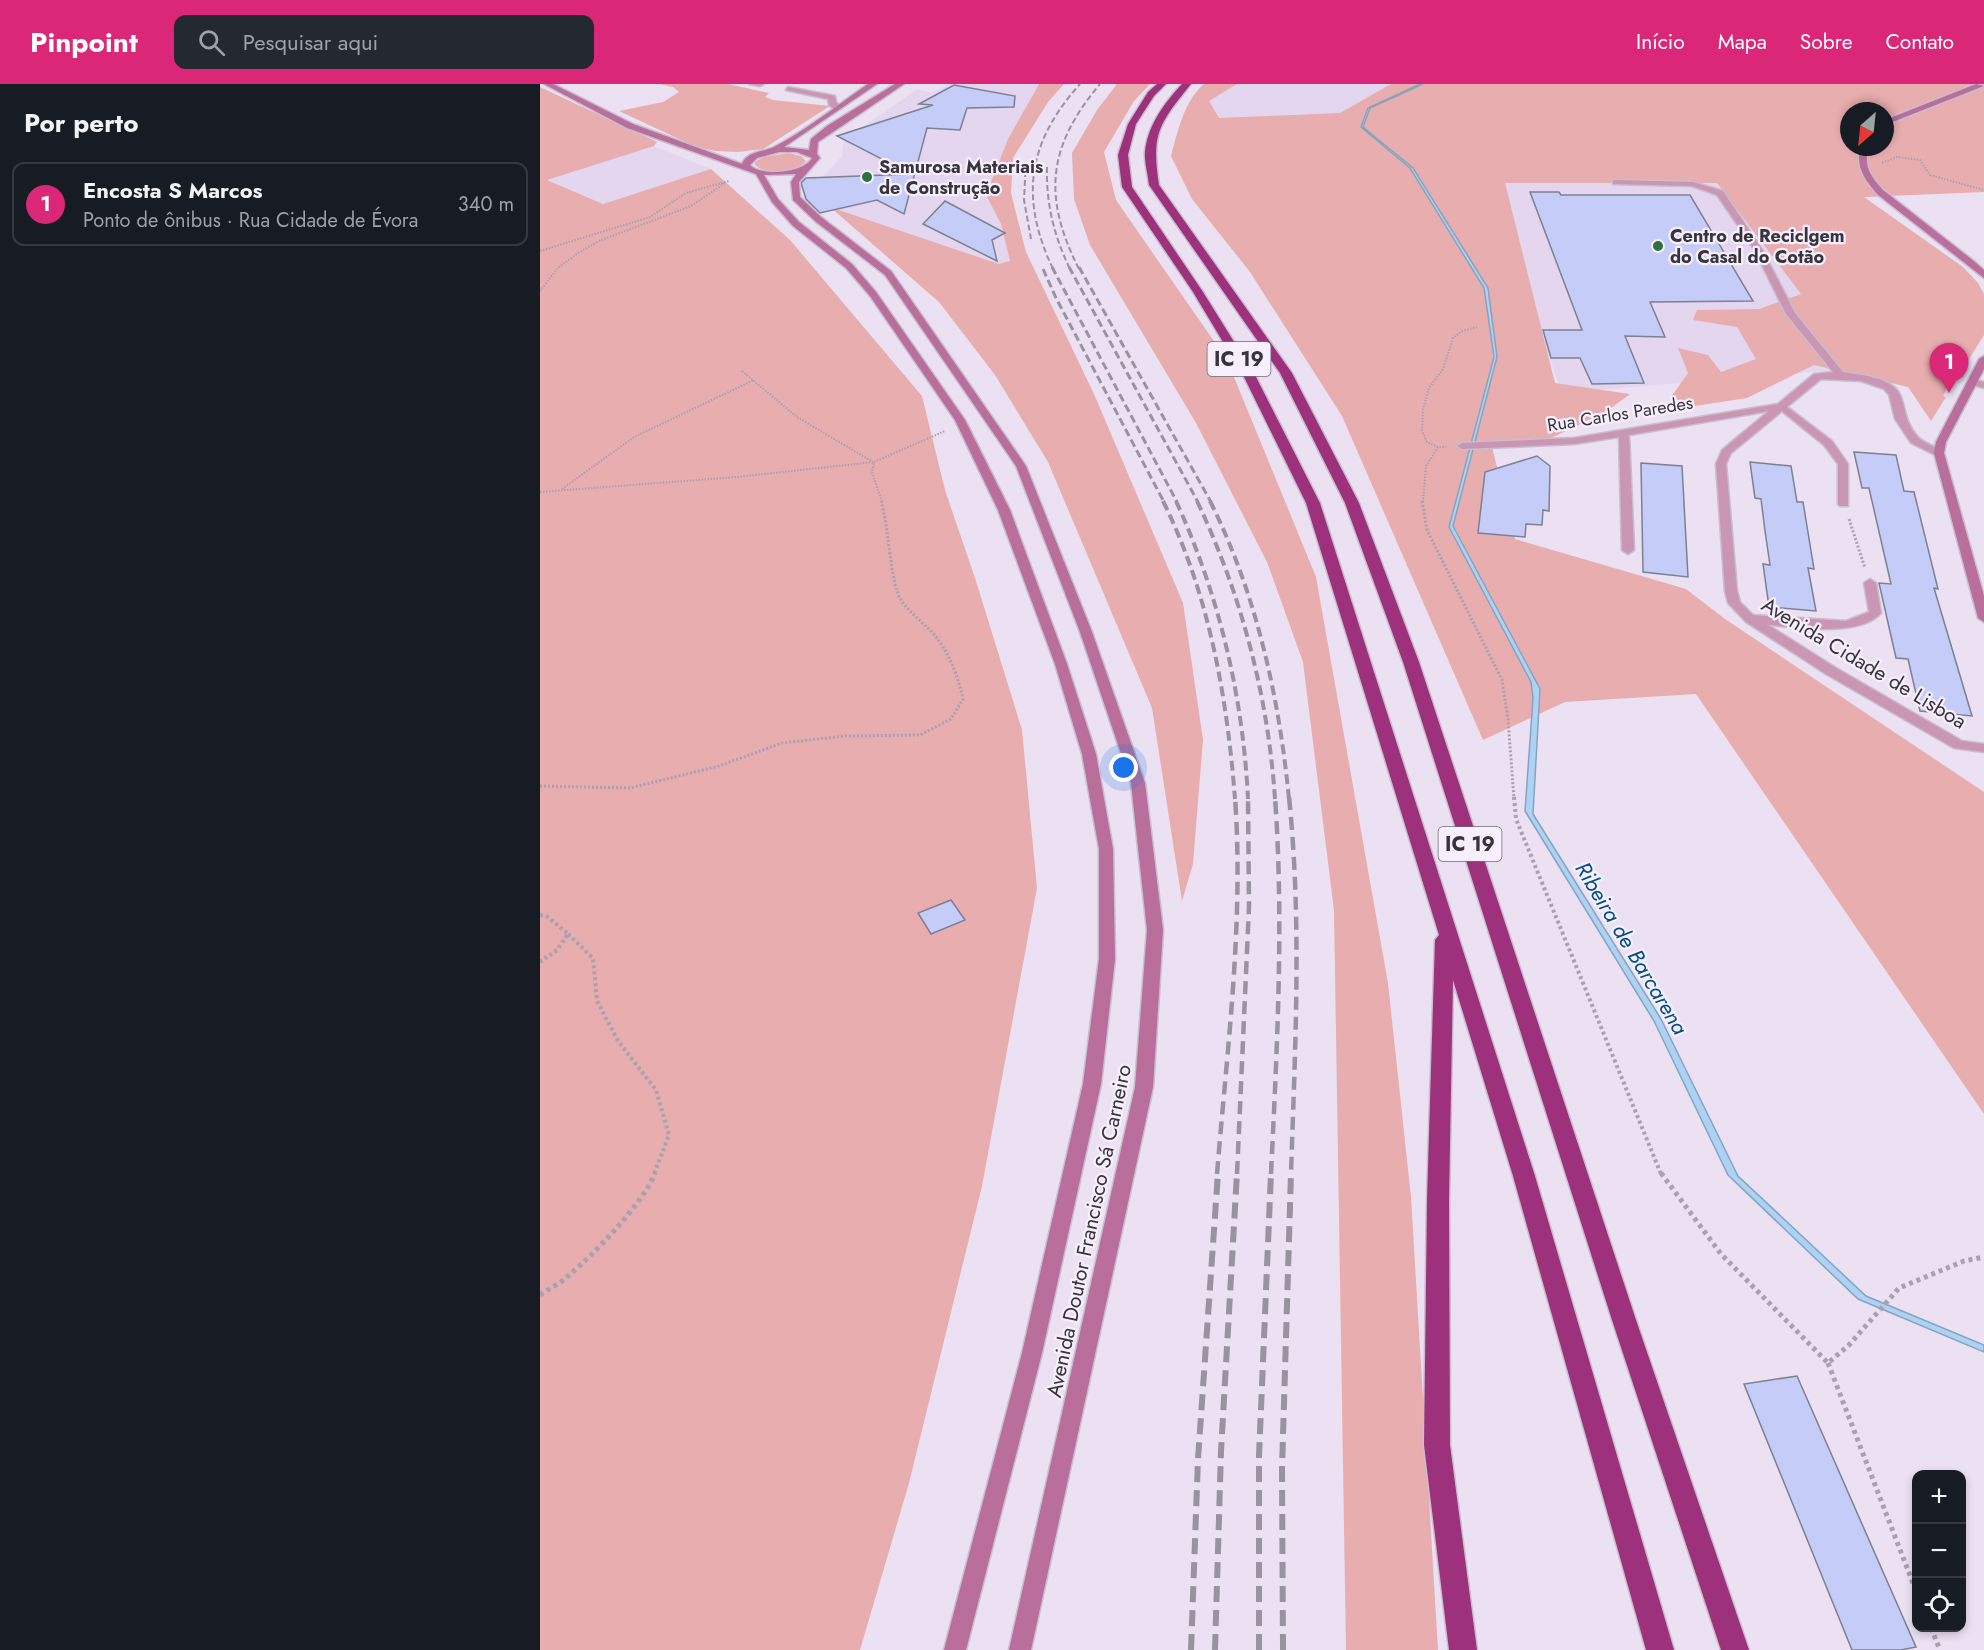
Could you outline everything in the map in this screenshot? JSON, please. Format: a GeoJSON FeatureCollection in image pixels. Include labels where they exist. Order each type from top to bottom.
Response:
{"type":"FeatureCollection","features":[{"type":"Feature","properties":{"kind":"highway","name":"IC 19"},"geometry":{"type":"LineString","coordinates":[[1162,84],[1151,94],[1132,124],[1123,155],[1127,187],[1198,292],[1250,377],[1313,502],[1524,1176],[1660,1650]]}},
{"type":"Feature","properties":{"kind":"highway","name":"IC 19"},"geometry":{"type":"LineString","coordinates":[[1187,84],[1175,95],[1158,123],[1150,151],[1154,185],[1286,373],[1352,503],[1411,662],[1621,1309],[1735,1650]]}},
{"type":"Feature","properties":{"kind":"highway"},"geometry":{"type":"LineString","coordinates":[[1445,924],[1438,1199],[1437,1445],[1463,1650]]}},
{"type":"Feature","properties":{"kind":"main road"},"geometry":{"type":"LineString","coordinates":[[548,84],[630,126],[754,171],[781,174],[803,170]]}},
{"type":"Feature","properties":{"kind":"main road"},"geometry":{"type":"LineString","coordinates":[[774,150],[873,84]]}},
{"type":"Feature","properties":{"kind":"main road"},"geometry":{"type":"LineString","coordinates":[[695,151],[730,155],[797,150],[813,154],[814,141],[830,128],[900,84]]}},
{"type":"Feature","properties":{"kind":"main road"},"geometry":{"type":"LineString","coordinates":[[1894,119],[1982,84]]}},
{"type":"Feature","properties":{"kind":"main road"},"geometry":{"type":"LineString","coordinates":[[754,171],[746,165],[747,161],[761,153]]}},
{"type":"Feature","properties":{"kind":"main road","name":"Avenida Doutor Francisco Sá Carneiro"},"geometry":{"type":"LineString","coordinates":[[813,154],[816,162],[803,170],[795,182],[796,198],[818,219],[888,273],[1021,466],[1086,632],[1138,783],[1155,930],[1144,1087],[1020,1650]]}},
{"type":"Feature","properties":{"kind":"main road"},"geometry":{"type":"LineString","coordinates":[[1862,156],[1862,165],[1876,187],[1970,261],[1984,275]]}},
{"type":"Feature","properties":{"kind":"main road","name":"Avenida Doutor Francisco Sá Carneiro"},"geometry":{"type":"LineString","coordinates":[[754,171],[796,224],[849,266],[873,294],[964,427],[1004,510],[1061,664],[1089,754],[1106,849],[1107,960],[1092,1084],[1032,1353],[955,1650]]}},
{"type":"Feature","properties":{"kind":"main road"},"geometry":{"type":"LineString","coordinates":[[1984,359],[1940,447],[1984,618]]}},
{"type":"Feature","properties":{"kind":"street"},"geometry":{"type":"LineString","coordinates":[[753,84],[760,84]]}},
{"type":"Feature","properties":{"kind":"street"},"geometry":{"type":"LineString","coordinates":[[779,94],[788,89],[811,84]]}},
{"type":"Feature","properties":{"kind":"street"},"geometry":{"type":"LineString","coordinates":[[798,88],[832,98],[832,103],[838,108]]}},
{"type":"Feature","properties":{"kind":"street"},"geometry":{"type":"LineString","coordinates":[[818,94],[826,89]]}},
{"type":"Feature","properties":{"kind":"street"},"geometry":{"type":"LineString","coordinates":[[1616,182],[1693,184],[1720,193],[1759,251],[1791,314],[1810,340],[1839,372],[1888,387],[1894,394],[1900,419],[1915,441],[1940,447]]}},
{"type":"Feature","properties":{"kind":"street","name":"Avenida Cidade de Lisboa"},"geometry":{"type":"LineString","coordinates":[[1839,372],[1818,376],[1726,452],[1721,464],[1731,591],[1734,603],[1750,619],[1959,746],[1984,748]]}},
{"type":"Feature","properties":{"kind":"street"},"geometry":{"type":"LineString","coordinates":[[1972,382],[1984,386]]}},
{"type":"Feature","properties":{"kind":"street"},"geometry":{"type":"LineString","coordinates":[[1782,406],[1828,443],[1844,464],[1844,504]]}},
{"type":"Feature","properties":{"kind":"street","name":"Rua Carlos Paredes"},"geometry":{"type":"LineString","coordinates":[[1462,446],[1574,441],[1782,406]]}},
{"type":"Feature","properties":{"kind":"street"},"geometry":{"type":"LineString","coordinates":[[1624,434],[1628,550]]}},
{"type":"Feature","properties":{"kind":"street"},"geometry":{"type":"LineString","coordinates":[[1750,619],[1846,626],[1875,613],[1870,583]]}},
{"type":"Feature","properties":{"kind":"path"},"geometry":{"type":"LineString","coordinates":[[1879,164],[1897,157],[1920,160],[1930,175],[1984,190]]}},
{"type":"Feature","properties":{"kind":"path"},"geometry":{"type":"LineString","coordinates":[[540,251],[650,217],[686,193],[731,180],[692,206],[599,241],[578,253],[558,268],[540,291]]}},
{"type":"Feature","properties":{"kind":"path"},"geometry":{"type":"LineString","coordinates":[[1462,446],[1438,447],[1427,441],[1422,431],[1423,409],[1429,388],[1443,369],[1454,338],[1462,331],[1477,327]]}},
{"type":"Feature","properties":{"kind":"path"},"geometry":{"type":"LineString","coordinates":[[742,371],[797,417],[874,462]]}},
{"type":"Feature","properties":{"kind":"path"},"geometry":{"type":"LineString","coordinates":[[561,490],[634,437],[754,380]]}},
{"type":"Feature","properties":{"kind":"path"},"geometry":{"type":"LineString","coordinates":[[540,492],[737,477],[874,462],[944,431],[964,427]]}},
{"type":"Feature","properties":{"kind":"path"},"geometry":{"type":"LineString","coordinates":[[1438,447],[1426,466],[1422,498],[1427,530],[1502,680],[1508,719],[1516,819],[1663,1178],[1721,1254],[1828,1363],[1912,1578]]}},
{"type":"Feature","properties":{"kind":"path"},"geometry":{"type":"LineString","coordinates":[[540,786],[630,788],[719,766],[782,743],[846,736],[920,735],[951,719],[963,699],[957,673],[936,637],[900,600],[895,581],[886,516],[872,472],[874,462]]}},
{"type":"Feature","properties":{"kind":"path"},"geometry":{"type":"LineString","coordinates":[[1844,504],[1870,583]]}},
{"type":"Feature","properties":{"kind":"path"},"geometry":{"type":"LineString","coordinates":[[540,915],[548,917],[593,958],[597,1001],[618,1041],[656,1090],[669,1135],[651,1183],[614,1230],[567,1277],[540,1295]]}},
{"type":"Feature","properties":{"kind":"path"},"geometry":{"type":"LineString","coordinates":[[540,962],[557,950],[568,934]]}},
{"type":"Feature","properties":{"kind":"path"},"geometry":{"type":"LineString","coordinates":[[1828,1363],[1849,1345],[1897,1291],[1964,1261],[1984,1257]]}},
{"type":"Feature","properties":{"kind":"path"},"geometry":{"type":"LineString","coordinates":[[1933,1632],[1940,1650]]}},
{"type":"Feature","properties":{"kind":"shaded area"},"geometry":{"type":"Polygon","coordinates":[[[659,84],[728,84],[769,93],[765,97],[773,100],[830,106],[763,149],[738,152],[715,151],[694,146],[619,111],[663,102],[679,92],[673,87],[659,84]]]}},
{"type":"Feature","properties":{"kind":"shaded area"},"geometry":{"type":"Polygon","coordinates":[[[950,84],[1039,84],[1008,139],[986,195],[1001,224],[1010,261],[999,264],[830,207],[818,182],[842,156],[844,140],[917,89],[931,93],[950,84]]]}},
{"type":"Feature","properties":{"kind":"shaded area"},"geometry":{"type":"Polygon","coordinates":[[[1039,84],[1064,84],[1048,102],[1013,158],[1011,193],[1026,252],[1094,394],[1183,603],[1203,740],[1193,864],[1182,901],[1152,708],[1048,462],[995,375],[939,302],[830,207],[999,264],[1010,261],[1001,224],[986,195],[1008,139],[1039,84]]]}},
{"type":"Feature","properties":{"kind":"shaded area"},"geometry":{"type":"Polygon","coordinates":[[[1117,84],[1150,84],[1134,101],[1104,152],[1116,200],[1227,360],[1316,577],[1388,983],[1411,1197],[1438,1650],[1346,1650],[1334,910],[1303,662],[1267,562],[1196,423],[1090,245],[1074,199],[1072,153],[1097,110],[1117,84]]]}},
{"type":"Feature","properties":{"kind":"shaded area"},"geometry":{"type":"Polygon","coordinates":[[[1204,84],[1237,84],[1209,101],[1219,118],[1340,113],[1391,84],[1984,84],[1984,192],[1864,197],[1963,267],[1978,283],[1984,294],[1984,335],[1951,388],[1947,388],[1943,396],[1946,397],[1931,421],[1908,387],[1814,365],[1747,398],[1695,406],[1671,397],[1688,373],[1678,348],[1708,355],[1721,372],[1756,359],[1737,327],[1693,320],[1697,310],[1759,309],[1801,294],[1717,183],[1505,183],[1555,383],[1630,394],[1607,411],[1535,446],[1492,447],[1515,539],[1686,589],[1725,619],[1984,792],[1984,1114],[1696,694],[1565,702],[1483,740],[1342,416],[1250,272],[1192,199],[1171,156],[1191,99],[1204,84]]]}},
{"type":"Feature","properties":{"kind":"shaded area"},"geometry":{"type":"Polygon","coordinates":[[[1218,84],[1400,84],[1341,120],[1235,120],[1196,114],[1218,84]]]}},
{"type":"Feature","properties":{"kind":"shaded area"},"geometry":{"type":"Polygon","coordinates":[[[540,87],[657,142],[654,146],[547,180],[603,204],[711,169],[790,240],[922,396],[945,490],[1022,730],[1037,888],[982,1186],[909,1483],[860,1650],[540,1650],[540,87]]]}},
{"type":"Feature","properties":{"kind":"shaded area"},"geometry":{"type":"Polygon","coordinates":[[[654,146],[711,169],[603,204],[546,179],[654,146]]]}},
{"type":"Feature","properties":{"kind":"shaded area"},"geometry":{"type":"Polygon","coordinates":[[[788,153],[801,156],[806,161],[796,168],[781,172],[767,171],[755,165],[755,162],[764,157],[788,153]]]}},
{"type":"Feature","properties":{"kind":"shaded area"},"geometry":{"type":"Polygon","coordinates":[[[1729,171],[1857,368],[1562,393],[1485,178],[1729,171]]]}},
{"type":"Feature","properties":{"kind":"water"},"geometry":{"type":"Polygon","coordinates":[[[1423,84],[1370,108],[1363,127],[1413,168],[1488,288],[1497,357],[1453,526],[1540,689],[1533,814],[1661,1019],[1738,1176],[1866,1296],[1984,1345],[1984,1352],[1858,1299],[1728,1175],[1654,1021],[1525,811],[1533,698],[1531,682],[1449,527],[1494,357],[1484,288],[1410,168],[1361,127],[1368,108],[1423,84]]]}},
{"type":"Feature","properties":{"kind":"building"},"geometry":{"type":"Polygon","coordinates":[[[954,85],[1015,96],[1014,107],[967,108],[960,130],[927,128],[904,214],[877,200],[820,213],[806,199],[801,183],[806,178],[911,174],[837,136],[933,105],[919,104],[954,85]]]}},
{"type":"Feature","properties":{"kind":"building"},"geometry":{"type":"Polygon","coordinates":[[[1530,192],[1559,192],[1561,195],[1690,195],[1753,301],[1650,302],[1665,337],[1625,336],[1644,383],[1592,384],[1580,358],[1551,358],[1543,330],[1582,330],[1530,192]]]}},
{"type":"Feature","properties":{"kind":"building"},"geometry":{"type":"Polygon","coordinates":[[[945,201],[1005,233],[992,240],[997,261],[923,224],[945,201]]]}},
{"type":"Feature","properties":{"kind":"building"},"geometry":{"type":"Polygon","coordinates":[[[1854,452],[1896,455],[1904,491],[1914,492],[1938,589],[1934,588],[1972,716],[1920,711],[1908,659],[1896,658],[1879,583],[1891,584],[1869,488],[1862,488],[1854,452]]]}},
{"type":"Feature","properties":{"kind":"building"},"geometry":{"type":"Polygon","coordinates":[[[1537,456],[1550,466],[1549,511],[1543,510],[1542,525],[1526,524],[1525,537],[1478,533],[1485,472],[1537,456]]]}},
{"type":"Feature","properties":{"kind":"building"},"geometry":{"type":"Polygon","coordinates":[[[1750,462],[1791,466],[1797,502],[1803,502],[1814,569],[1808,568],[1816,611],[1769,607],[1763,564],[1770,565],[1761,499],[1755,498],[1750,462]]]}},
{"type":"Feature","properties":{"kind":"building"},"geometry":{"type":"Polygon","coordinates":[[[1641,463],[1682,466],[1688,577],[1643,572],[1641,463]]]}},
{"type":"Feature","properties":{"kind":"building"},"geometry":{"type":"Polygon","coordinates":[[[951,900],[965,920],[931,934],[918,913],[951,900]]]}},
{"type":"Feature","properties":{"kind":"building"},"geometry":{"type":"Polygon","coordinates":[[[1797,1376],[1916,1647],[1901,1650],[1852,1650],[1744,1384],[1797,1376]]]}},
{"type":"Feature","properties":{"kind":"railway"},"geometry":{"type":"LineString","coordinates":[[1053,268],[1042,243],[1036,218],[1033,194],[1034,171],[1049,127],[1080,84]]}},
{"type":"Feature","properties":{"kind":"railway"},"geometry":{"type":"LineString","coordinates":[[1079,269],[1059,218],[1056,172],[1070,129],[1100,84]]}},
{"type":"Feature","properties":{"kind":"railway"},"geometry":{"type":"LineString","coordinates":[[1026,162],[1024,200],[1031,239]]}},
{"type":"Feature","properties":{"kind":"railway"},"geometry":{"type":"LineString","coordinates":[[1047,167],[1052,220],[1070,268]]}},
{"type":"Feature","properties":{"kind":"railway"},"geometry":{"type":"LineString","coordinates":[[1079,267],[1211,502]]}},
{"type":"Feature","properties":{"kind":"railway"},"geometry":{"type":"LineString","coordinates":[[1053,268],[1177,502]]}},
{"type":"Feature","properties":{"kind":"railway"},"geometry":{"type":"LineString","coordinates":[[1070,268],[1198,502]]}},
{"type":"Feature","properties":{"kind":"railway"},"geometry":{"type":"LineString","coordinates":[[1043,269],[1056,298],[1164,502]]}},
{"type":"Feature","properties":{"kind":"railway"},"geometry":{"type":"LineString","coordinates":[[1163,501],[1193,572],[1213,646],[1227,722],[1235,799]]}},
{"type":"Feature","properties":{"kind":"railway"},"geometry":{"type":"LineString","coordinates":[[1176,501],[1205,573],[1226,647],[1241,722],[1248,799]]}},
{"type":"Feature","properties":{"kind":"railway"},"geometry":{"type":"LineString","coordinates":[[1197,501],[1227,572],[1250,646],[1266,722],[1275,799]]}},
{"type":"Feature","properties":{"kind":"railway"},"geometry":{"type":"LineString","coordinates":[[1210,501],[1240,572],[1263,646],[1279,722],[1289,799]]}},
{"type":"Feature","properties":{"kind":"railway"},"geometry":{"type":"LineString","coordinates":[[1217,1174],[1236,939],[1235,797]]}},
{"type":"Feature","properties":{"kind":"railway"},"geometry":{"type":"LineString","coordinates":[[1237,1174],[1249,907],[1248,797]]}},
{"type":"Feature","properties":{"kind":"railway"},"geometry":{"type":"LineString","coordinates":[[1271,1174],[1279,938],[1275,797]]}},
{"type":"Feature","properties":{"kind":"railway"},"geometry":{"type":"LineString","coordinates":[[1289,797],[1296,938],[1296,1033],[1291,1174]]}},
{"type":"Feature","properties":{"kind":"railway"},"geometry":{"type":"LineString","coordinates":[[1191,1650],[1198,1459],[1218,1173]]}},
{"type":"Feature","properties":{"kind":"railway"},"geometry":{"type":"LineString","coordinates":[[1215,1650],[1221,1451],[1237,1173]]}},
{"type":"Feature","properties":{"kind":"railway"},"geometry":{"type":"LineString","coordinates":[[1259,1650],[1259,1456],[1271,1173]]}},
{"type":"Feature","properties":{"kind":"railway"},"geometry":{"type":"LineString","coordinates":[[1283,1650],[1282,1469],[1291,1173]]}},
{"type":"Feature","properties":{"kind":"place","name":"Samurosa Materiais de Construção"},"geometry":{"type":"Point","coordinates":[867,177]}},
{"type":"Feature","properties":{"kind":"place","name":"Centro de Reciclgem do Casal do Cotão"},"geometry":{"type":"Point","coordinates":[1658,246]}},
{"type":"Feature","properties":{"kind":"place","name":"Encosta S Marcos"},"geometry":{"type":"Point","coordinates":[1949,393]}},
{"type":"Feature","properties":{"kind":"water label","name":"Ribeira de Barcarena"},"geometry":{"type":"Point","coordinates":[1632,948]}}]}
